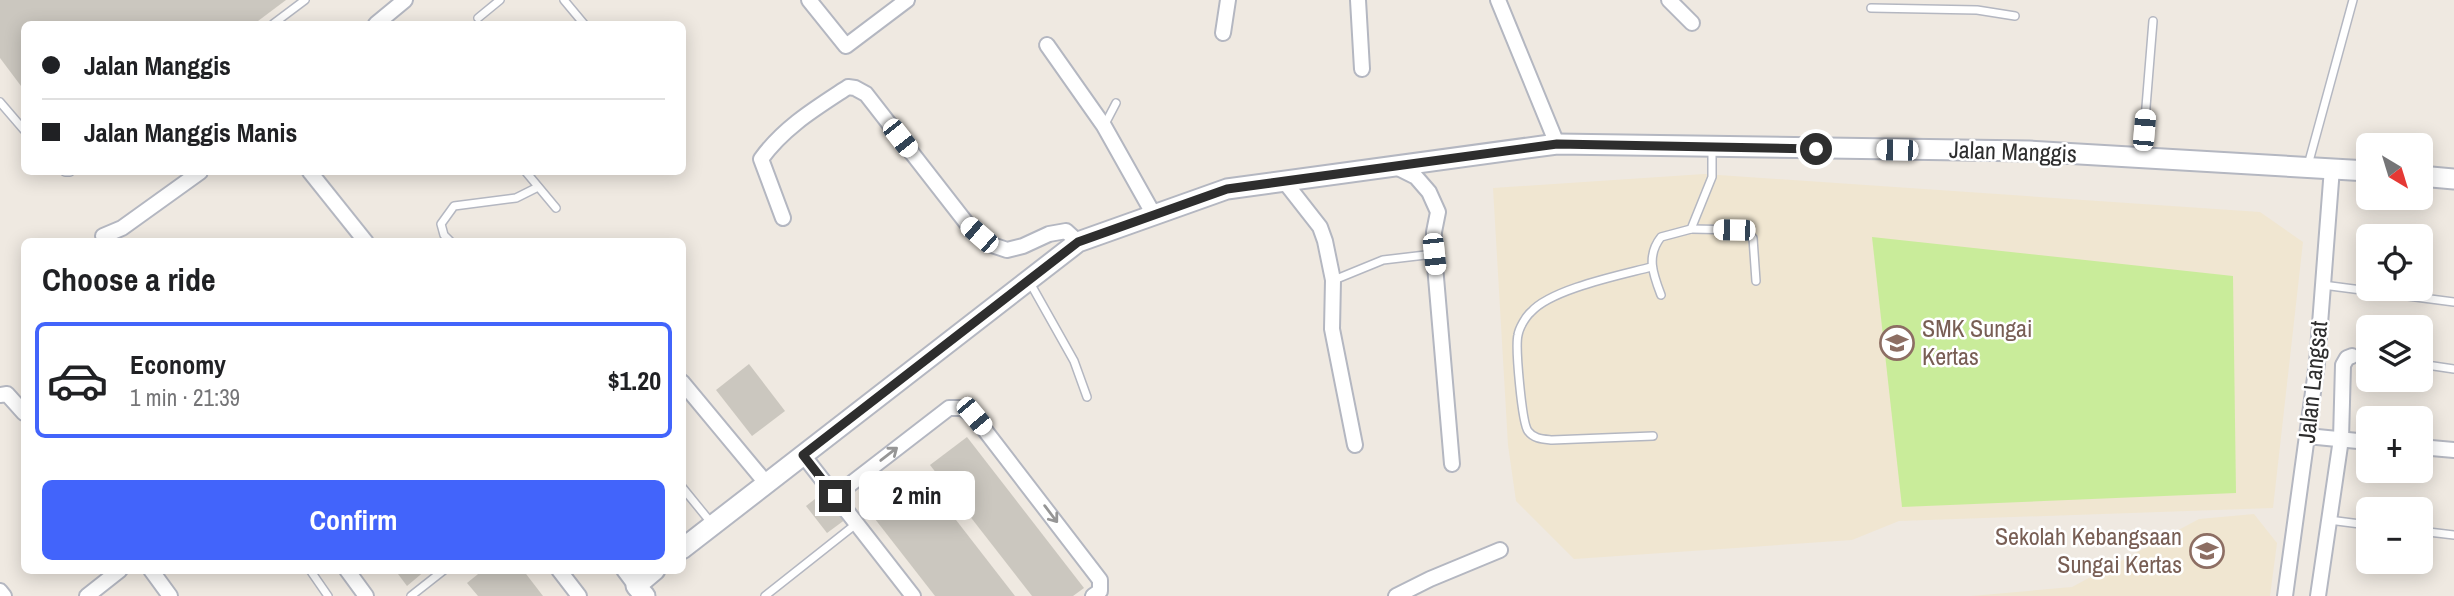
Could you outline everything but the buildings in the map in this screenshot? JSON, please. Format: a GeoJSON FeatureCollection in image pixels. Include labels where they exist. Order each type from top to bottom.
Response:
{"type":"FeatureCollection","features":[{"type":"Feature","properties":{"kind":"street"},"geometry":{"type":"LineString","coordinates":[[380,21],[405,0]]}},
{"type":"Feature","properties":{"kind":"street"},"geometry":{"type":"LineString","coordinates":[[809,0],[846,46],[907,0]]}},
{"type":"Feature","properties":{"kind":"street"},"geometry":{"type":"LineString","coordinates":[[1223,33],[1228,0]]}},
{"type":"Feature","properties":{"kind":"street"},"geometry":{"type":"LineString","coordinates":[[1358,0],[1362,69]]}},
{"type":"Feature","properties":{"kind":"street"},"geometry":{"type":"LineString","coordinates":[[1499,0],[1557,144]]}},
{"type":"Feature","properties":{"kind":"street"},"geometry":{"type":"LineString","coordinates":[[1669,0],[1692,23]]}},
{"type":"Feature","properties":{"kind":"street"},"geometry":{"type":"LineString","coordinates":[[1047,45],[1104,126],[1154,215]]}},
{"type":"Feature","properties":{"kind":"street"},"geometry":{"type":"LineString","coordinates":[[783,218],[761,159],[772,143],[793,124],[848,87],[866,94],[968,225],[992,245],[1006,250],[1023,246],[1049,234],[1066,231],[1078,242]]}},
{"type":"Feature","properties":{"kind":"street","name":"Jalan Manggis"},"geometry":{"type":"LineString","coordinates":[[686,546],[1078,242],[1227,189],[1557,144],[2029,151],[2356,170]]}},
{"type":"Feature","properties":{"kind":"street"},"geometry":{"type":"LineString","coordinates":[[1394,166],[1416,177],[1429,192],[1438,212],[1434,254],[1452,464]]}},
{"type":"Feature","properties":{"kind":"street","name":"Jalan Langsat"},"geometry":{"type":"LineString","coordinates":[[2285,596],[2317,363],[2332,168]]}},
{"type":"Feature","properties":{"kind":"street"},"geometry":{"type":"LineString","coordinates":[[103,236],[122,228],[196,175]]}},
{"type":"Feature","properties":{"kind":"street"},"geometry":{"type":"LineString","coordinates":[[312,175],[363,238]]}},
{"type":"Feature","properties":{"kind":"street"},"geometry":{"type":"LineString","coordinates":[[2433,176],[2453,176]]}},
{"type":"Feature","properties":{"kind":"street"},"geometry":{"type":"LineString","coordinates":[[1284,181],[1320,227],[1325,241],[1333,280],[1332,329],[1355,445]]}},
{"type":"Feature","properties":{"kind":"street"},"geometry":{"type":"LineString","coordinates":[[2318,596],[2341,439],[2343,365],[2347,358],[2352,356]]}},
{"type":"Feature","properties":{"kind":"street"},"geometry":{"type":"LineString","coordinates":[[686,387],[766,483]]}},
{"type":"Feature","properties":{"kind":"street"},"geometry":{"type":"LineString","coordinates":[[6,397],[21,410]]}},
{"type":"Feature","properties":{"kind":"street"},"geometry":{"type":"LineString","coordinates":[[835,496],[949,408],[962,408],[974,416],[995,440],[1100,580],[1100,591],[1093,596]]}},
{"type":"Feature","properties":{"kind":"street"},"geometry":{"type":"LineString","coordinates":[[2307,436],[2356,441]]}},
{"type":"Feature","properties":{"kind":"street"},"geometry":{"type":"LineString","coordinates":[[2433,448],[2454,450]]}},
{"type":"Feature","properties":{"kind":"street"},"geometry":{"type":"LineString","coordinates":[[803,455],[913,596]]}},
{"type":"Feature","properties":{"kind":"street"},"geometry":{"type":"LineString","coordinates":[[1396,596],[1500,550]]}},
{"type":"Feature","properties":{"kind":"street"},"geometry":{"type":"LineString","coordinates":[[87,596],[115,574]]}},
{"type":"Feature","properties":{"kind":"street"},"geometry":{"type":"LineString","coordinates":[[153,574],[170,596]]}},
{"type":"Feature","properties":{"kind":"street"},"geometry":{"type":"LineString","coordinates":[[349,574],[366,596]]}},
{"type":"Feature","properties":{"kind":"street"},"geometry":{"type":"LineString","coordinates":[[562,574],[579,596]]}},
{"type":"Feature","properties":{"kind":"street"},"geometry":{"type":"LineString","coordinates":[[635,584],[650,574]]}},
{"type":"Feature","properties":{"kind":"street"},"geometry":{"type":"LineString","coordinates":[[0,590],[4,596]]}},
{"type":"Feature","properties":{"kind":"lane"},"geometry":{"type":"LineString","coordinates":[[277,21],[304,0]]}},
{"type":"Feature","properties":{"kind":"lane"},"geometry":{"type":"LineString","coordinates":[[478,18],[500,0]]}},
{"type":"Feature","properties":{"kind":"lane"},"geometry":{"type":"LineString","coordinates":[[564,0],[582,21]]}},
{"type":"Feature","properties":{"kind":"lane"},"geometry":{"type":"LineString","coordinates":[[2307,166],[2353,0]]}},
{"type":"Feature","properties":{"kind":"lane"},"geometry":{"type":"LineString","coordinates":[[1871,8],[1977,10],[2015,16]]}},
{"type":"Feature","properties":{"kind":"lane"},"geometry":{"type":"LineString","coordinates":[[2142,157],[2154,21]]}},
{"type":"Feature","properties":{"kind":"lane"},"geometry":{"type":"LineString","coordinates":[[0,102],[21,126]]}},
{"type":"Feature","properties":{"kind":"lane"},"geometry":{"type":"LineString","coordinates":[[1104,126],[1116,103]]}},
{"type":"Feature","properties":{"kind":"lane"},"geometry":{"type":"LineString","coordinates":[[1691,229],[1712,177],[1712,147]]}},
{"type":"Feature","properties":{"kind":"lane"},"geometry":{"type":"LineString","coordinates":[[528,175],[556,208]]}},
{"type":"Feature","properties":{"kind":"lane"},"geometry":{"type":"LineString","coordinates":[[447,238],[441,224],[454,206],[516,198],[538,187]]}},
{"type":"Feature","properties":{"kind":"lane"},"geometry":{"type":"LineString","coordinates":[[1661,295],[1651,267],[1654,249],[1661,237],[1691,229],[1742,230],[1749,233],[1753,238],[1756,281]]}},
{"type":"Feature","properties":{"kind":"lane"},"geometry":{"type":"LineString","coordinates":[[1333,280],[1383,260],[1434,254]]}},
{"type":"Feature","properties":{"kind":"lane"},"geometry":{"type":"LineString","coordinates":[[1651,267],[1591,281],[1542,303],[1530,312],[1518,335],[1518,373],[1526,429],[1536,438],[1552,440],[1653,436]]}},
{"type":"Feature","properties":{"kind":"lane"},"geometry":{"type":"LineString","coordinates":[[1029,281],[1074,360],[1087,397]]}},
{"type":"Feature","properties":{"kind":"lane"},"geometry":{"type":"LineString","coordinates":[[2322,285],[2454,302]]}},
{"type":"Feature","properties":{"kind":"lane"},"geometry":{"type":"LineString","coordinates":[[2352,356],[2356,356]]}},
{"type":"Feature","properties":{"kind":"lane"},"geometry":{"type":"LineString","coordinates":[[2433,367],[2454,369]]}},
{"type":"Feature","properties":{"kind":"lane"},"geometry":{"type":"LineString","coordinates":[[686,492],[713,525]]}},
{"type":"Feature","properties":{"kind":"lane"},"geometry":{"type":"LineString","coordinates":[[2329,520],[2356,523]]}},
{"type":"Feature","properties":{"kind":"lane"},"geometry":{"type":"LineString","coordinates":[[765,596],[856,524]]}},
{"type":"Feature","properties":{"kind":"lane"},"geometry":{"type":"LineString","coordinates":[[2433,533],[2454,535]]}},
{"type":"Feature","properties":{"kind":"lane"},"geometry":{"type":"LineString","coordinates":[[313,574],[328,596]]}},
{"type":"Feature","properties":{"kind":"lane"},"geometry":{"type":"LineString","coordinates":[[411,596],[439,574]]}},
{"type":"Feature","properties":{"kind":"shaded area","name":"SMK Sungai Kertas"},"geometry":{"type":"Polygon","coordinates":[[[1704,174],[2260,212],[2303,242],[2273,508],[1899,521],[1852,540],[1574,559],[1516,501],[1508,445],[1493,188],[1704,174]]]}},
{"type":"Feature","properties":{"kind":"shaded area","name":"Sekolah Kebangsaan Sungai Kertas"},"geometry":{"type":"Polygon","coordinates":[[[2254,514],[2277,543],[2270,596],[1971,596],[2072,587],[2199,519],[2254,514]]]}},
{"type":"Feature","properties":{"kind":"green space"},"geometry":{"type":"Polygon","coordinates":[[[1872,237],[2233,276],[2236,493],[1902,507],[1872,237]]]}},
{"type":"Feature","properties":{"kind":"place","name":"SMK Sungai Kertas"},"geometry":{"type":"Point","coordinates":[1897,343]}},
{"type":"Feature","properties":{"kind":"place","name":"Sekolah Kebangsaan Sungai Kertas"},"geometry":{"type":"Point","coordinates":[2207,551]}},
{"type":"Feature","properties":{"kind":"route"},"geometry":{"type":"LineString","coordinates":[[835,496],[803,455],[1078,242],[1227,189],[1557,144],[1816,149]]}}]}
